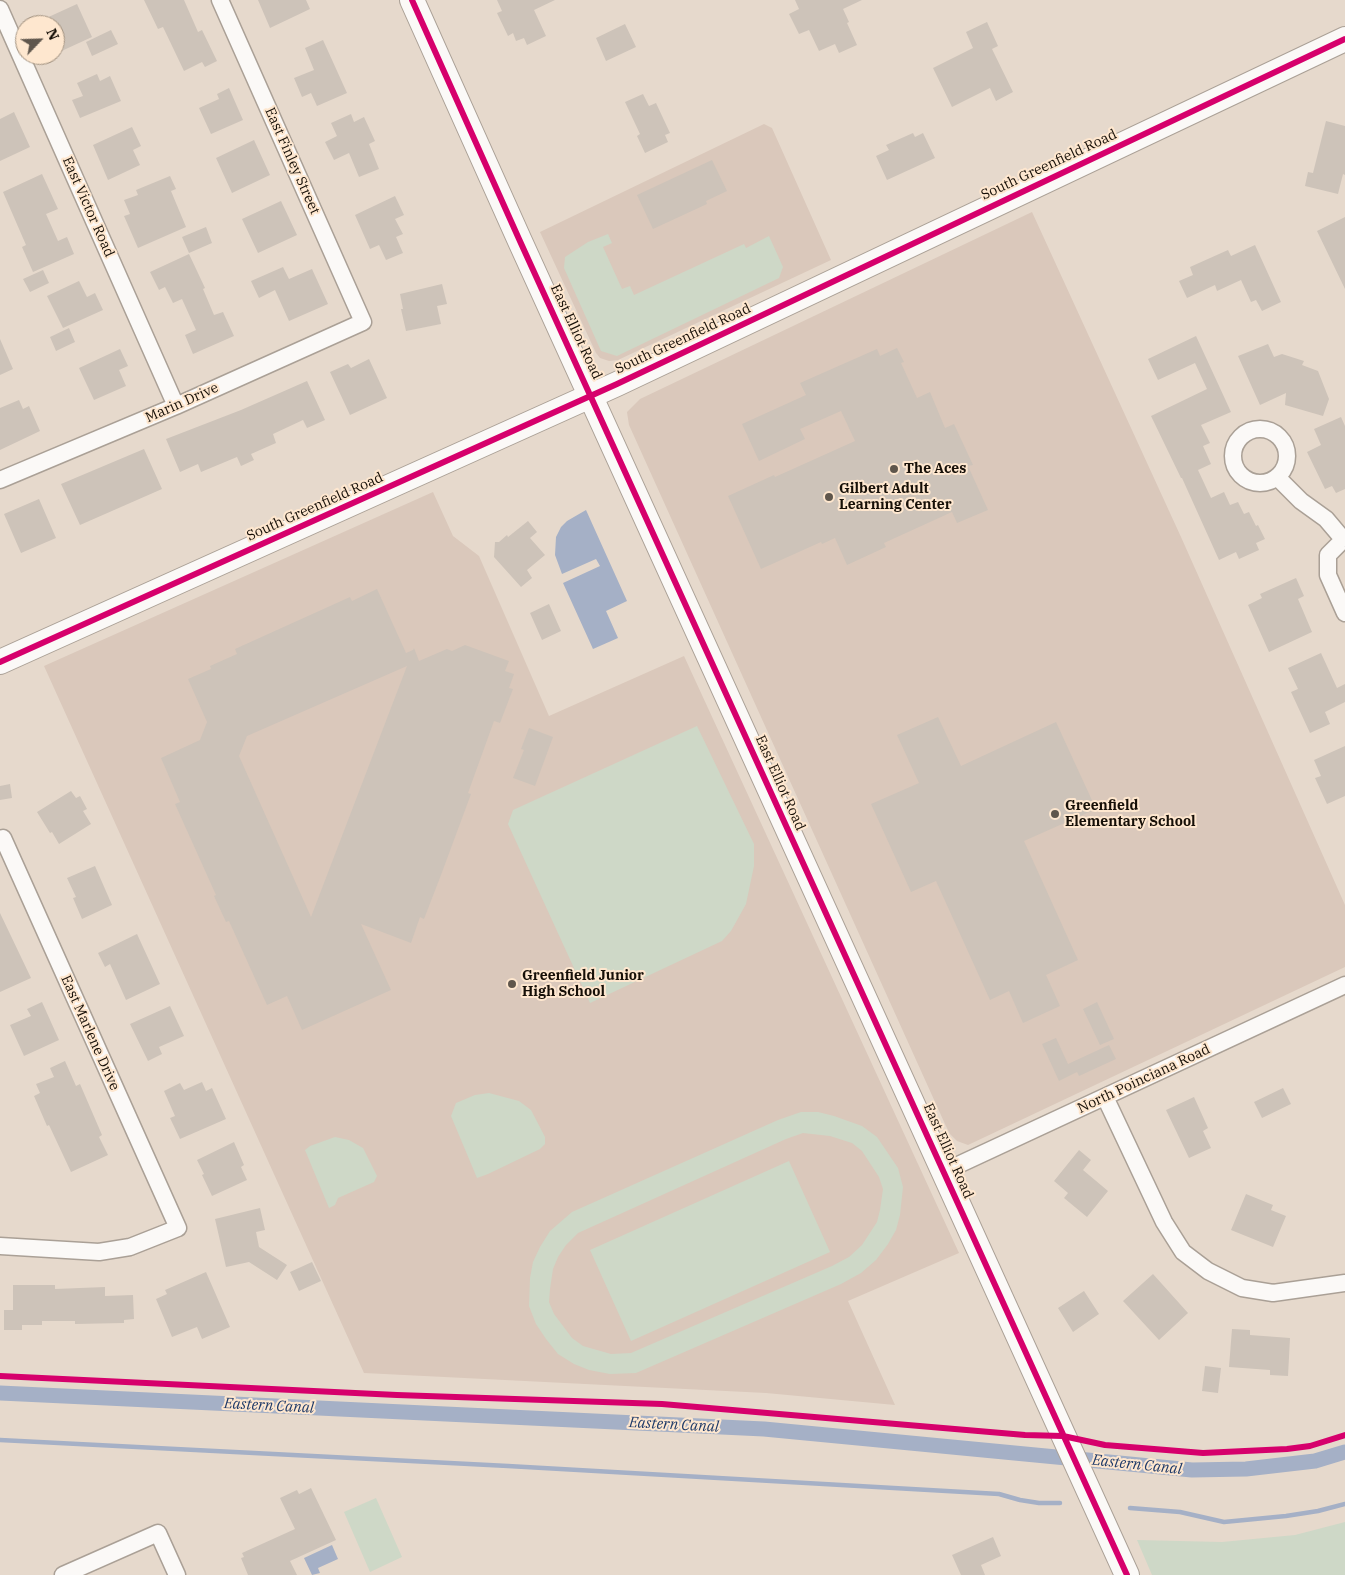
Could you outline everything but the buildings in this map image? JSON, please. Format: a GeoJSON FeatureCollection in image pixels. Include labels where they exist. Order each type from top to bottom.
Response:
{"type":"FeatureCollection","features":[{"type":"Feature","properties":{"kind":"main road","name":"East Elliot Road"},"geometry":{"type":"LineString","coordinates":[[415,1],[522,246],[1127,1575]]}},
{"type":"Feature","properties":{"kind":"main road","name":"South Greenfield Road"},"geometry":{"type":"LineString","coordinates":[[0,662],[591,396],[1345,39]]}},
{"type":"Feature","properties":{"kind":"street","name":"East Finley Street"},"geometry":{"type":"LineString","coordinates":[[220,0],[363,322]]}},
{"type":"Feature","properties":{"kind":"street","name":"East Victor Road"},"geometry":{"type":"LineString","coordinates":[[0,9],[176,406]]}},
{"type":"Feature","properties":{"kind":"street","name":"Marin Drive"},"geometry":{"type":"LineString","coordinates":[[0,480],[176,406],[363,322]]}},
{"type":"Feature","properties":{"kind":"street"},"geometry":{"type":"LineString","coordinates":[[1277,477],[1301,501],[1326,519],[1344,539],[1328,555],[1328,574],[1345,613]]}},
{"type":"Feature","properties":{"kind":"street","name":"East Marlene Drive"},"geometry":{"type":"LineString","coordinates":[[0,1246],[99,1252],[130,1247],[178,1228],[1,838]]}},
{"type":"Feature","properties":{"kind":"street","name":"North Poinciana Road"},"geometry":{"type":"LineString","coordinates":[[943,1172],[1345,985]]}},
{"type":"Feature","properties":{"kind":"street"},"geometry":{"type":"LineString","coordinates":[[1105,1097],[1164,1222],[1183,1252],[1208,1271],[1242,1288],[1273,1293],[1345,1283]]}},
{"type":"Feature","properties":{"kind":"street"},"geometry":{"type":"LineString","coordinates":[[63,1575],[158,1533],[177,1575]]}},
{"type":"Feature","properties":{"kind":"shaded area"},"geometry":{"type":"Polygon","coordinates":[[[764,124],[772,128],[831,260],[618,360],[609,361],[600,358],[540,232],[764,124]]]}},
{"type":"Feature","properties":{"kind":"shaded area"},"geometry":{"type":"Polygon","coordinates":[[[1032,212],[1181,537],[1345,905],[1345,967],[968,1145],[957,1141],[950,1134],[945,1124],[629,425],[627,412],[640,399],[1032,212]]]}},
{"type":"Feature","properties":{"kind":"shaded area","name":"Greenfield Junior High School"},"geometry":{"type":"Polygon","coordinates":[[[433,492],[453,536],[479,556],[549,716],[684,656],[959,1253],[848,1301],[895,1405],[766,1393],[364,1373],[44,666],[433,492]]]}},
{"type":"Feature","properties":{"kind":"green space"},"geometry":{"type":"Polygon","coordinates":[[[608,234],[612,243],[603,247],[622,289],[630,286],[634,295],[744,244],[746,248],[769,236],[783,267],[779,278],[617,356],[601,351],[564,268],[565,257],[588,242],[608,234]]]}},
{"type":"Feature","properties":{"kind":"green space"},"geometry":{"type":"Polygon","coordinates":[[[697,726],[754,844],[754,866],[746,904],[731,931],[722,941],[590,1003],[508,824],[513,810],[697,726]]]}},
{"type":"Feature","properties":{"kind":"green space"},"geometry":{"type":"Polygon","coordinates":[[[489,1093],[519,1101],[531,1110],[545,1137],[545,1144],[540,1149],[477,1178],[451,1116],[456,1103],[475,1095],[489,1093]]]}},
{"type":"Feature","properties":{"kind":"green space"},"geometry":{"type":"Polygon","coordinates":[[[801,1112],[818,1112],[862,1126],[877,1137],[898,1168],[903,1187],[900,1215],[896,1230],[876,1260],[861,1273],[841,1284],[636,1373],[610,1374],[589,1370],[574,1364],[558,1354],[536,1324],[529,1306],[530,1278],[533,1262],[550,1231],[572,1212],[778,1120],[801,1112]],[[803,1133],[786,1139],[578,1233],[566,1245],[553,1269],[549,1302],[554,1314],[572,1338],[583,1346],[611,1354],[631,1353],[849,1257],[862,1245],[877,1222],[883,1189],[879,1177],[862,1151],[852,1143],[830,1136],[803,1133]]]}},
{"type":"Feature","properties":{"kind":"green space"},"geometry":{"type":"Polygon","coordinates":[[[335,1137],[349,1140],[363,1148],[377,1176],[374,1182],[338,1198],[335,1205],[329,1208],[305,1150],[310,1146],[335,1137]]]}},
{"type":"Feature","properties":{"kind":"green space"},"geometry":{"type":"Polygon","coordinates":[[[789,1161],[830,1252],[631,1341],[590,1250],[789,1161]]]}},
{"type":"Feature","properties":{"kind":"green space"},"geometry":{"type":"Polygon","coordinates":[[[376,1498],[402,1557],[370,1572],[344,1512],[376,1498]]]}},
{"type":"Feature","properties":{"kind":"green space"},"geometry":{"type":"Polygon","coordinates":[[[1345,1522],[1345,1575],[1152,1575],[1137,1540],[1222,1542],[1295,1535],[1345,1522]]]}},
{"type":"Feature","properties":{"kind":"water"},"geometry":{"type":"Polygon","coordinates":[[[586,510],[627,601],[606,611],[618,638],[593,649],[563,583],[600,566],[596,559],[562,574],[555,555],[556,537],[561,527],[567,521],[586,510]]]}},
{"type":"Feature","properties":{"kind":"water"},"geometry":{"type":"Polygon","coordinates":[[[332,1545],[338,1559],[318,1568],[320,1573],[312,1575],[304,1558],[332,1545]]]}},
{"type":"Feature","properties":{"kind":"waterway","name":"Eastern Canal"},"geometry":{"type":"LineString","coordinates":[[0,1393],[764,1429],[1192,1470],[1246,1469],[1315,1461],[1345,1452]]}},
{"type":"Feature","properties":{"kind":"waterway"},"geometry":{"type":"LineString","coordinates":[[0,1440],[999,1494],[1039,1503],[1060,1503]]}},
{"type":"Feature","properties":{"kind":"waterway"},"geometry":{"type":"LineString","coordinates":[[1130,1508],[1180,1512],[1224,1522],[1286,1516],[1345,1504]]}},
{"type":"Feature","properties":{"kind":"cycle path"},"geometry":{"type":"LineString","coordinates":[[412,0],[1127,1575]]}},
{"type":"Feature","properties":{"kind":"cycle path"},"geometry":{"type":"LineString","coordinates":[[0,662],[617,384],[1345,39]]}},
{"type":"Feature","properties":{"kind":"cycle path"},"geometry":{"type":"LineString","coordinates":[[0,1376],[397,1395],[662,1404],[1025,1435],[1063,1436],[1105,1445],[1203,1453],[1287,1449],[1310,1446],[1345,1435]]}},
{"type":"Feature","properties":{"kind":"place","name":"The Aces"},"geometry":{"type":"Point","coordinates":[894,469]}},
{"type":"Feature","properties":{"kind":"place","name":"Gilbert Adult Learning Center"},"geometry":{"type":"Point","coordinates":[829,497]}},
{"type":"Feature","properties":{"kind":"place","name":"Greenfield Elementary School"},"geometry":{"type":"Point","coordinates":[1055,814]}},
{"type":"Feature","properties":{"kind":"place","name":"Greenfield Junior High School"},"geometry":{"type":"Point","coordinates":[512,984]}}]}
